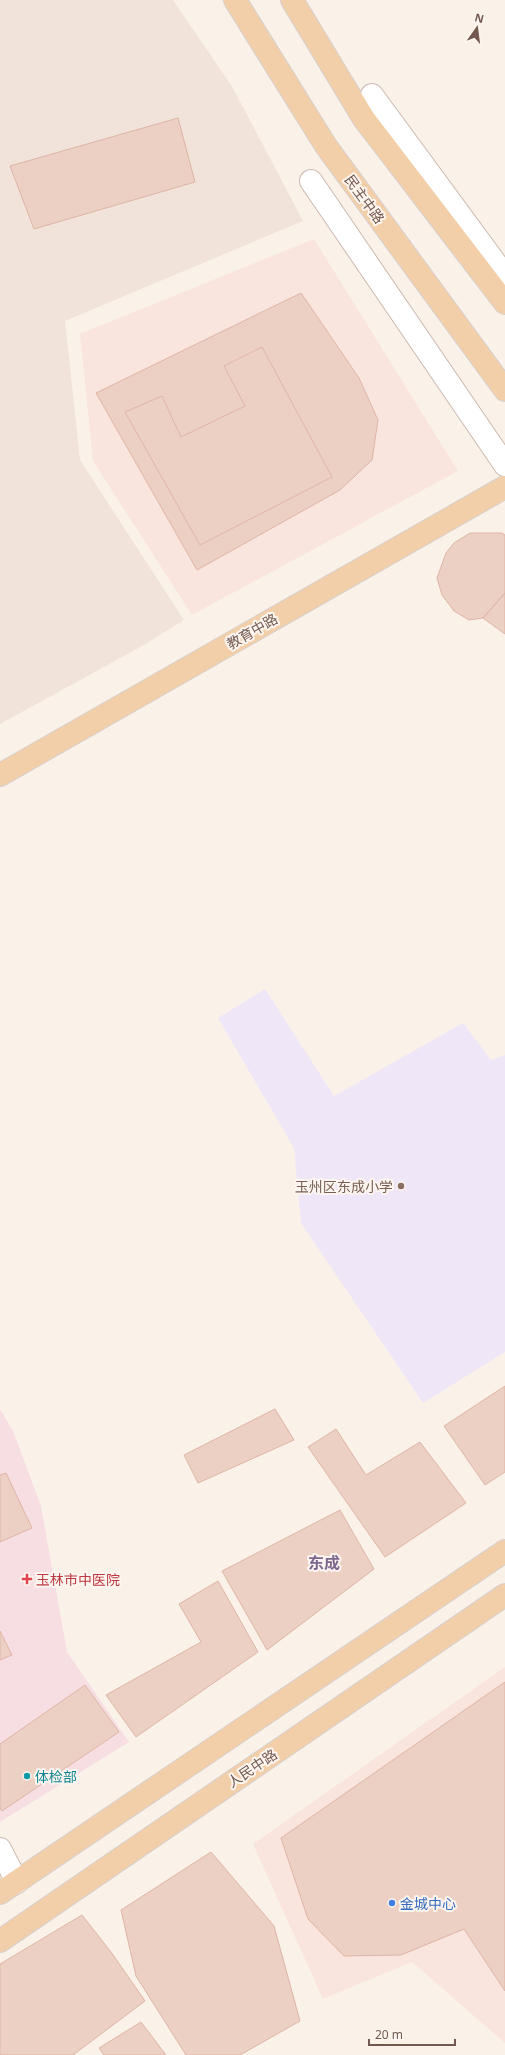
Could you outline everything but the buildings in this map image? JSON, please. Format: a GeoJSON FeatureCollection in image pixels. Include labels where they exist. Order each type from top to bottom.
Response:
{"type":"FeatureCollection","features":[{"type":"Feature","properties":{"kind":"main road","name":"民主中路"},"geometry":{"type":"LineString","coordinates":[[235,0],[326,146],[505,390]]}},
{"type":"Feature","properties":{"kind":"main road"},"geometry":{"type":"LineString","coordinates":[[292,0],[364,119],[505,303]]}},
{"type":"Feature","properties":{"kind":"main road","name":"教育中路"},"geometry":{"type":"LineString","coordinates":[[0,775],[505,487]]}},
{"type":"Feature","properties":{"kind":"main road"},"geometry":{"type":"LineString","coordinates":[[9,1887],[505,1551]]}},
{"type":"Feature","properties":{"kind":"main road","name":"人民中路"},"geometry":{"type":"LineString","coordinates":[[0,1942],[505,1595]]}},
{"type":"Feature","properties":{"kind":"lane"},"geometry":{"type":"LineString","coordinates":[[372,95],[505,276]]}},
{"type":"Feature","properties":{"kind":"lane"},"geometry":{"type":"LineString","coordinates":[[312,181],[505,465]]}},
{"type":"Feature","properties":{"kind":"lane"},"geometry":{"type":"LineString","coordinates":[[0,1849],[9,1887]]}},
{"type":"Feature","properties":{"kind":"shaded area"},"geometry":{"type":"Polygon","coordinates":[[[0,0],[173,0],[233,88],[303,221],[65,321],[80,460],[184,620],[144,645],[0,724],[0,0]]]}},
{"type":"Feature","properties":{"kind":"shaded area"},"geometry":{"type":"Polygon","coordinates":[[[314,239],[458,471],[192,615],[93,461],[80,334],[314,239]]]}},
{"type":"Feature","properties":{"kind":"shaded area","name":"玉州区东成小学"},"geometry":{"type":"Polygon","coordinates":[[[265,989],[334,1096],[463,1023],[491,1060],[505,1055],[505,1352],[423,1403],[301,1223],[294,1148],[218,1018],[265,989]]]}},
{"type":"Feature","properties":{"kind":"shaded area","name":"玉林市中医院"},"geometry":{"type":"Polygon","coordinates":[[[0,1409],[13,1431],[41,1506],[67,1652],[129,1742],[0,1822],[0,1409]]]}},
{"type":"Feature","properties":{"kind":"shaded area","name":"金城中心"},"geometry":{"type":"Polygon","coordinates":[[[505,1667],[505,2043],[412,1962],[323,1999],[253,1844],[505,1667]]]}},
{"type":"Feature","properties":{"kind":"place","name":"玉州区东成小学"},"geometry":{"type":"Point","coordinates":[401,1186]}},
{"type":"Feature","properties":{"kind":"place","name":"玉林市中医院"},"geometry":{"type":"Point","coordinates":[27,1579]}},
{"type":"Feature","properties":{"kind":"place","name":"体检部"},"geometry":{"type":"Point","coordinates":[27,1776]}},
{"type":"Feature","properties":{"kind":"place","name":"金城中心"},"geometry":{"type":"Point","coordinates":[392,1903]}},
{"type":"Feature","properties":{"kind":"district","name":"东成"},"geometry":{"type":"Point","coordinates":[324,1563]}}]}
